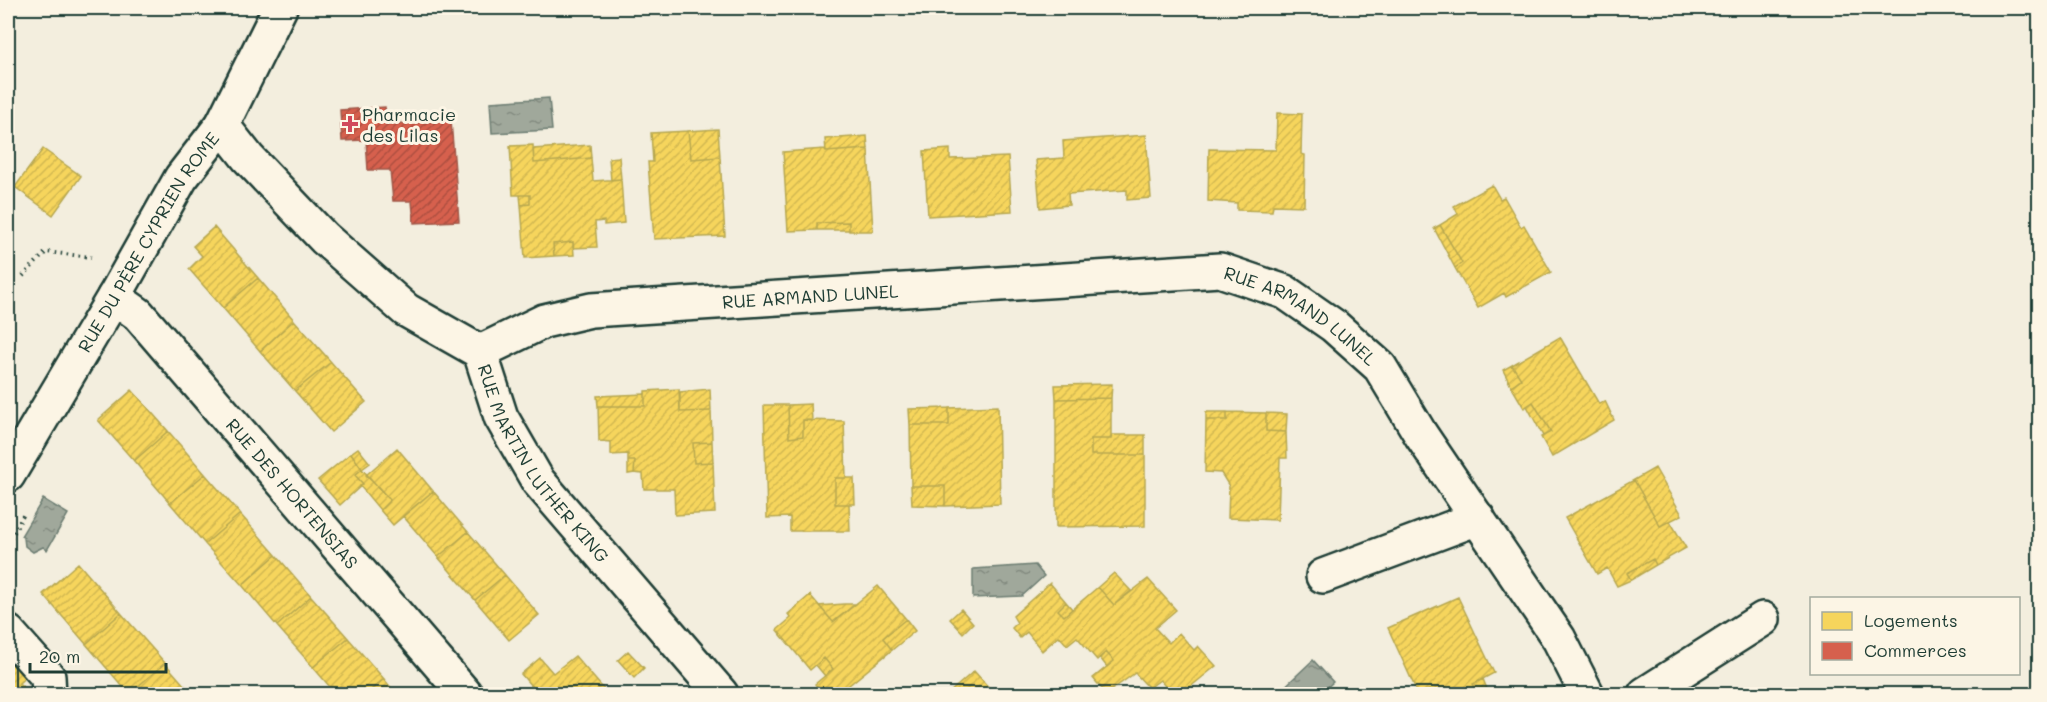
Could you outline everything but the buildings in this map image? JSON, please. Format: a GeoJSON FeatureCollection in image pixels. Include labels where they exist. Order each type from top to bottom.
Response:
{"type":"FeatureCollection","features":[{"type":"Feature","properties":{"kind":"street","name":"RUE DU PÈRE CYPRIEN ROME"},"geometry":{"type":"LineString","coordinates":[[8,474],[181,178],[222,125],[280,8]]}},
{"type":"Feature","properties":{"kind":"street","name":"RUE MARTIN LUTHER KING"},"geometry":{"type":"LineString","coordinates":[[222,125],[248,158],[333,246],[406,310],[480,352],[501,417],[538,481],[722,694]]}},
{"type":"Feature","properties":{"kind":"street","name":"RUE ARMAND LUNEL"},"geometry":{"type":"LineString","coordinates":[[480,352],[544,321],[591,310],[1220,270],[1285,292],[1334,326],[1380,368],[1421,435],[1559,639],[1587,694]]}},
{"type":"Feature","properties":{"kind":"street","name":"RUE DES HORTENSIAS"},"geometry":{"type":"LineString","coordinates":[[121,284],[138,314],[465,694]]}},
{"type":"Feature","properties":{"kind":"street"},"geometry":{"type":"LineString","coordinates":[[1323,576],[1478,518]]}},
{"type":"Feature","properties":{"kind":"street"},"geometry":{"type":"LineString","coordinates":[[1645,694],[1763,619]]}},
{"type":"Feature","properties":{"kind":"street"},"geometry":{"type":"LineString","coordinates":[[8,632],[48,686]]}},
{"type":"Feature","properties":{"kind":"path"},"geometry":{"type":"LineString","coordinates":[[23,276],[46,252],[86,255],[121,284]]}},
{"type":"Feature","properties":{"kind":"water"},"geometry":{"type":"Polygon","coordinates":[[[549,98],[552,130],[492,133],[490,102],[549,98]]]}},
{"type":"Feature","properties":{"kind":"water"},"geometry":{"type":"Polygon","coordinates":[[[43,499],[68,514],[47,550],[43,547],[33,552],[25,546],[24,538],[21,536],[43,499]]]}},
{"type":"Feature","properties":{"kind":"water"},"geometry":{"type":"Polygon","coordinates":[[[1035,565],[1044,576],[1022,596],[973,598],[973,569],[1035,565]]]}},
{"type":"Feature","properties":{"kind":"water"},"geometry":{"type":"Polygon","coordinates":[[[1313,660],[1333,682],[1320,694],[1277,694],[1313,660]]]}},
{"type":"Feature","properties":{"kind":"place","name":"Pharmacie des Lilas"},"geometry":{"type":"Point","coordinates":[350,124]}}]}
